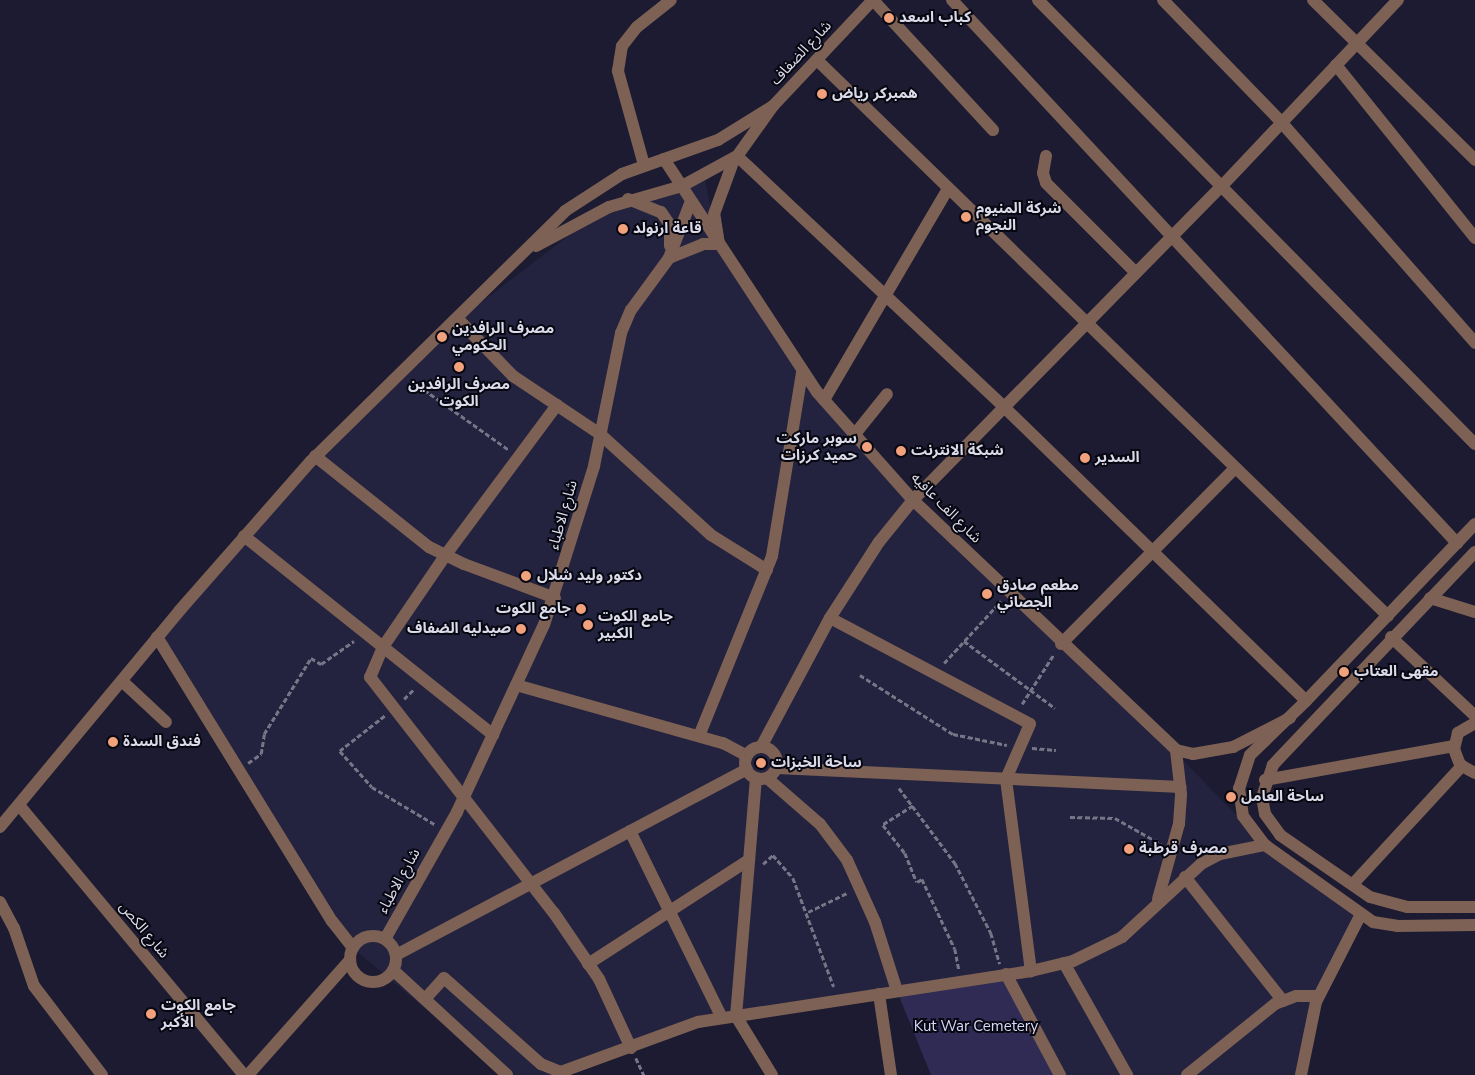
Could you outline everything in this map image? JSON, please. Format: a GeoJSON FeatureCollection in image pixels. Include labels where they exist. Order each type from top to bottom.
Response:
{"type":"FeatureCollection","features":[{"type":"Feature","properties":{"kind":"street"},"geometry":{"type":"LineString","coordinates":[[644,165],[624,98],[619,62],[622,46],[637,27],[671,0]]}},
{"type":"Feature","properties":{"kind":"street"},"geometry":{"type":"LineString","coordinates":[[873,0],[993,130]]}},
{"type":"Feature","properties":{"kind":"street","name":"شارع الضفاف"},"geometry":{"type":"LineString","coordinates":[[773,106],[873,0]]}},
{"type":"Feature","properties":{"kind":"street"},"geometry":{"type":"LineString","coordinates":[[952,0],[1456,543]]}},
{"type":"Feature","properties":{"kind":"street"},"geometry":{"type":"LineString","coordinates":[[1038,0],[1220,188],[1475,444]]}},
{"type":"Feature","properties":{"kind":"street"},"geometry":{"type":"LineString","coordinates":[[1163,0],[1282,123],[1475,343]]}},
{"type":"Feature","properties":{"kind":"street"},"geometry":{"type":"LineString","coordinates":[[1313,0],[1475,160]]}},
{"type":"Feature","properties":{"kind":"street"},"geometry":{"type":"LineString","coordinates":[[747,756],[761,747],[830,618],[879,542],[913,500],[1220,188],[1398,0]]}},
{"type":"Feature","properties":{"kind":"street"},"geometry":{"type":"LineString","coordinates":[[817,60],[1085,324],[1388,616]]}},
{"type":"Feature","properties":{"kind":"street"},"geometry":{"type":"LineString","coordinates":[[1336,65],[1475,238]]}},
{"type":"Feature","properties":{"kind":"street"},"geometry":{"type":"LineString","coordinates":[[628,199],[662,212],[670,225],[668,258],[703,244],[719,244],[714,214],[737,156],[773,106]]}},
{"type":"Feature","properties":{"kind":"street"},"geometry":{"type":"LineString","coordinates":[[0,827],[157,637],[315,456],[527,250],[564,211],[606,183],[644,165],[718,140],[773,106]]}},
{"type":"Feature","properties":{"kind":"street"},"geometry":{"type":"LineString","coordinates":[[527,250],[628,199],[682,186],[737,156]]}},
{"type":"Feature","properties":{"kind":"street"},"geometry":{"type":"LineString","coordinates":[[737,156],[882,296],[1004,407],[1306,701]]}},
{"type":"Feature","properties":{"kind":"street"},"geometry":{"type":"LineString","coordinates":[[1046,156],[1043,173],[1046,183],[1136,273]]}},
{"type":"Feature","properties":{"kind":"street","name":"شارع الف عافيه"},"geometry":{"type":"LineString","coordinates":[[664,159],[802,372],[824,400],[913,500],[1061,644],[1176,750]]}},
{"type":"Feature","properties":{"kind":"street"},"geometry":{"type":"LineString","coordinates":[[824,400],[882,296],[948,189]]}},
{"type":"Feature","properties":{"kind":"street","name":"شارع الاطباء"},"geometry":{"type":"LineString","coordinates":[[385,939],[465,795],[555,598],[594,466],[621,333],[631,310],[668,258],[692,201]]}},
{"type":"Feature","properties":{"kind":"street"},"geometry":{"type":"LineString","coordinates":[[457,318],[513,376],[600,434],[711,535],[767,570]]}},
{"type":"Feature","properties":{"kind":"street"},"geometry":{"type":"LineString","coordinates":[[699,736],[767,570],[783,504],[802,372]]}},
{"type":"Feature","properties":{"kind":"street"},"geometry":{"type":"LineString","coordinates":[[855,434],[887,394]]}},
{"type":"Feature","properties":{"kind":"street"},"geometry":{"type":"LineString","coordinates":[[557,405],[445,556],[383,647],[370,677],[465,795],[588,964],[631,1048]]}},
{"type":"Feature","properties":{"kind":"street"},"geometry":{"type":"LineString","coordinates":[[315,456],[445,556],[555,598]]}},
{"type":"Feature","properties":{"kind":"street"},"geometry":{"type":"LineString","coordinates":[[1061,644],[1235,468]]}},
{"type":"Feature","properties":{"kind":"street"},"geometry":{"type":"LineString","coordinates":[[1475,524],[1290,718],[1250,755],[1241,775],[1243,816],[1265,845],[1373,922],[1397,926],[1475,925]]}},
{"type":"Feature","properties":{"kind":"street"},"geometry":{"type":"LineString","coordinates":[[244,536],[493,735]]}},
{"type":"Feature","properties":{"kind":"street"},"geometry":{"type":"LineString","coordinates":[[1475,552],[1391,637],[1273,765],[1265,780],[1263,805],[1274,828],[1370,897],[1397,906],[1475,907]]}},
{"type":"Feature","properties":{"kind":"street"},"geometry":{"type":"LineString","coordinates":[[1430,598],[1475,612]]}},
{"type":"Feature","properties":{"kind":"street"},"geometry":{"type":"LineString","coordinates":[[830,618],[1030,724],[1006,779],[1031,971]]}},
{"type":"Feature","properties":{"kind":"street"},"geometry":{"type":"LineString","coordinates":[[157,637],[352,954],[356,974],[368,981],[382,979],[393,970],[396,955],[385,939],[367,936],[352,954],[248,1075]]}},
{"type":"Feature","properties":{"kind":"street"},"geometry":{"type":"LineString","coordinates":[[1391,637],[1475,716]]}},
{"type":"Feature","properties":{"kind":"street"},"geometry":{"type":"LineString","coordinates":[[122,681],[166,722]]}},
{"type":"Feature","properties":{"kind":"street"},"geometry":{"type":"LineString","coordinates":[[516,686],[699,736],[747,756]]}},
{"type":"Feature","properties":{"kind":"street"},"geometry":{"type":"LineString","coordinates":[[1158,901],[1173,851],[1180,787],[1176,750],[1193,754],[1233,747],[1290,718]]}},
{"type":"Feature","properties":{"kind":"street"},"geometry":{"type":"LineString","coordinates":[[1475,723],[1458,734],[1454,746],[1462,766],[1475,772]]}},
{"type":"Feature","properties":{"kind":"street"},"geometry":{"type":"LineString","coordinates":[[1265,780],[1454,746]]}},
{"type":"Feature","properties":{"kind":"street"},"geometry":{"type":"LineString","coordinates":[[761,747],[775,755],[777,768]]}},
{"type":"Feature","properties":{"kind":"street"},"geometry":{"type":"LineString","coordinates":[[747,756],[747,769]]}},
{"type":"Feature","properties":{"kind":"street"},"geometry":{"type":"LineString","coordinates":[[1353,884],[1462,766]]}},
{"type":"Feature","properties":{"kind":"street"},"geometry":{"type":"LineString","coordinates":[[772,1075],[736,1016],[749,860],[762,778],[777,768],[1180,787]]}},
{"type":"Feature","properties":{"kind":"street"},"geometry":{"type":"LineString","coordinates":[[747,769],[762,778],[820,824],[847,860],[876,922],[897,991]]}},
{"type":"Feature","properties":{"kind":"street"},"geometry":{"type":"LineString","coordinates":[[396,955],[747,769]]}},
{"type":"Feature","properties":{"kind":"street","name":"شارع الكص"},"geometry":{"type":"LineString","coordinates":[[19,805],[244,1075]]}},
{"type":"Feature","properties":{"kind":"street"},"geometry":{"type":"LineString","coordinates":[[630,831],[722,1018]]}},
{"type":"Feature","properties":{"kind":"street"},"geometry":{"type":"LineString","coordinates":[[425,999],[444,978],[555,1072],[631,1048],[698,1022],[1031,971],[1064,963],[1122,937],[1185,877],[1220,854],[1265,845]]}},
{"type":"Feature","properties":{"kind":"street"},"geometry":{"type":"LineString","coordinates":[[588,964],[749,860]]}},
{"type":"Feature","properties":{"kind":"street"},"geometry":{"type":"LineString","coordinates":[[1185,877],[1283,1001]]}},
{"type":"Feature","properties":{"kind":"street"},"geometry":{"type":"LineString","coordinates":[[0,902],[14,928],[34,986],[102,1075]]}},
{"type":"Feature","properties":{"kind":"street"},"geometry":{"type":"LineString","coordinates":[[1302,1075],[1318,996],[1361,914]]}},
{"type":"Feature","properties":{"kind":"street"},"geometry":{"type":"LineString","coordinates":[[1064,963],[1127,1075]]}},
{"type":"Feature","properties":{"kind":"street"},"geometry":{"type":"LineString","coordinates":[[393,970],[507,1075]]}},
{"type":"Feature","properties":{"kind":"street"},"geometry":{"type":"LineString","coordinates":[[1004,975],[1060,1075]]}},
{"type":"Feature","properties":{"kind":"street"},"geometry":{"type":"LineString","coordinates":[[879,994],[891,1075]]}},
{"type":"Feature","properties":{"kind":"street"},"geometry":{"type":"LineString","coordinates":[[1187,1075],[1283,1001],[1296,996],[1318,996]]}},
{"type":"Feature","properties":{"kind":"path"},"geometry":{"type":"LineString","coordinates":[[400,373],[519,456]]}},
{"type":"Feature","properties":{"kind":"path"},"geometry":{"type":"LineString","coordinates":[[934,673],[1008,593]]}},
{"type":"Feature","properties":{"kind":"path"},"geometry":{"type":"LineString","coordinates":[[239,770],[260,754],[264,734],[310,658],[320,664],[366,634]]}},
{"type":"Feature","properties":{"kind":"path"},"geometry":{"type":"LineString","coordinates":[[964,641],[1029,693],[1054,708]]}},
{"type":"Feature","properties":{"kind":"path"},"geometry":{"type":"LineString","coordinates":[[1014,716],[1061,644]]}},
{"type":"Feature","properties":{"kind":"path"},"geometry":{"type":"LineString","coordinates":[[860,675],[953,734],[1020,747],[1056,750]]}},
{"type":"Feature","properties":{"kind":"path"},"geometry":{"type":"LineString","coordinates":[[424,680],[396,708],[340,751],[372,787],[446,831]]}},
{"type":"Feature","properties":{"kind":"path"},"geometry":{"type":"LineString","coordinates":[[895,774],[897,784],[955,864],[991,933],[1004,975]]}},
{"type":"Feature","properties":{"kind":"path"},"geometry":{"type":"LineString","coordinates":[[913,806],[883,824],[905,853],[917,882],[922,879],[955,949],[962,981]]}},
{"type":"Feature","properties":{"kind":"path"},"geometry":{"type":"LineString","coordinates":[[1070,817],[1115,818],[1173,851]]}},
{"type":"Feature","properties":{"kind":"path"},"geometry":{"type":"LineString","coordinates":[[749,860],[765,865],[773,855],[793,878],[808,912],[839,1000]]}},
{"type":"Feature","properties":{"kind":"path"},"geometry":{"type":"LineString","coordinates":[[808,912],[860,888]]}},
{"type":"Feature","properties":{"kind":"path"},"geometry":{"type":"LineString","coordinates":[[631,1048],[644,1075]]}},
{"type":"Feature","properties":{"kind":"shaded area"},"geometry":{"type":"Polygon","coordinates":[[[704,176],[715,228],[802,372],[913,500],[1155,731],[1265,845],[1366,919],[1316,1002],[1301,1075],[1061,1075],[1006,974],[698,1022],[559,1075],[504,1075],[353,948],[157,637],[315,457],[470,311],[597,214],[704,176]]]}},
{"type":"Feature","properties":{"kind":"green space","name":"Kut War Cemetery"},"geometry":{"type":"Polygon","coordinates":[[[1006,974],[1060,1075],[931,1075],[897,991],[1006,974]]]}},
{"type":"Feature","properties":{"kind":"place","name":"كباب اسعد"},"geometry":{"type":"Point","coordinates":[889,18]}},
{"type":"Feature","properties":{"kind":"place","name":"همبركر رياض"},"geometry":{"type":"Point","coordinates":[822,94]}},
{"type":"Feature","properties":{"kind":"place","name":"شركة المنيوم النجوم"},"geometry":{"type":"Point","coordinates":[966,217]}},
{"type":"Feature","properties":{"kind":"place","name":"قاعة ارنولد"},"geometry":{"type":"Point","coordinates":[623,229]}},
{"type":"Feature","properties":{"kind":"place","name":"مصرف الرافدين الحكومي"},"geometry":{"type":"Point","coordinates":[442,337]}},
{"type":"Feature","properties":{"kind":"place","name":"مصرف الرافدين الكوت"},"geometry":{"type":"Point","coordinates":[459,367]}},
{"type":"Feature","properties":{"kind":"place","name":"سوبر ماركت حميد كرزات"},"geometry":{"type":"Point","coordinates":[867,447]}},
{"type":"Feature","properties":{"kind":"place","name":"شبكة الانترنت"},"geometry":{"type":"Point","coordinates":[901,451]}},
{"type":"Feature","properties":{"kind":"place","name":"السدير"},"geometry":{"type":"Point","coordinates":[1085,458]}},
{"type":"Feature","properties":{"kind":"place","name":"دكتور وليد شلال"},"geometry":{"type":"Point","coordinates":[526,576]}},
{"type":"Feature","properties":{"kind":"place","name":"مطعم صادق الجصاني"},"geometry":{"type":"Point","coordinates":[987,594]}},
{"type":"Feature","properties":{"kind":"place","name":"جامع الكوت"},"geometry":{"type":"Point","coordinates":[581,609]}},
{"type":"Feature","properties":{"kind":"place","name":"جامع الكوت الكبير"},"geometry":{"type":"Point","coordinates":[588,625]}},
{"type":"Feature","properties":{"kind":"place","name":"صيدليه الضفاف"},"geometry":{"type":"Point","coordinates":[521,629]}},
{"type":"Feature","properties":{"kind":"place","name":"مقهى العتاب"},"geometry":{"type":"Point","coordinates":[1344,672]}},
{"type":"Feature","properties":{"kind":"place","name":"فندق السدة"},"geometry":{"type":"Point","coordinates":[113,742]}},
{"type":"Feature","properties":{"kind":"place","name":"ساحة الخبزات"},"geometry":{"type":"Point","coordinates":[761,763]}},
{"type":"Feature","properties":{"kind":"place","name":"ساحة العامل"},"geometry":{"type":"Point","coordinates":[1231,797]}},
{"type":"Feature","properties":{"kind":"place","name":"مصرف قرطبة"},"geometry":{"type":"Point","coordinates":[1129,849]}},
{"type":"Feature","properties":{"kind":"place","name":"جامع الكوت الأكبر"},"geometry":{"type":"Point","coordinates":[151,1014]}}]}
